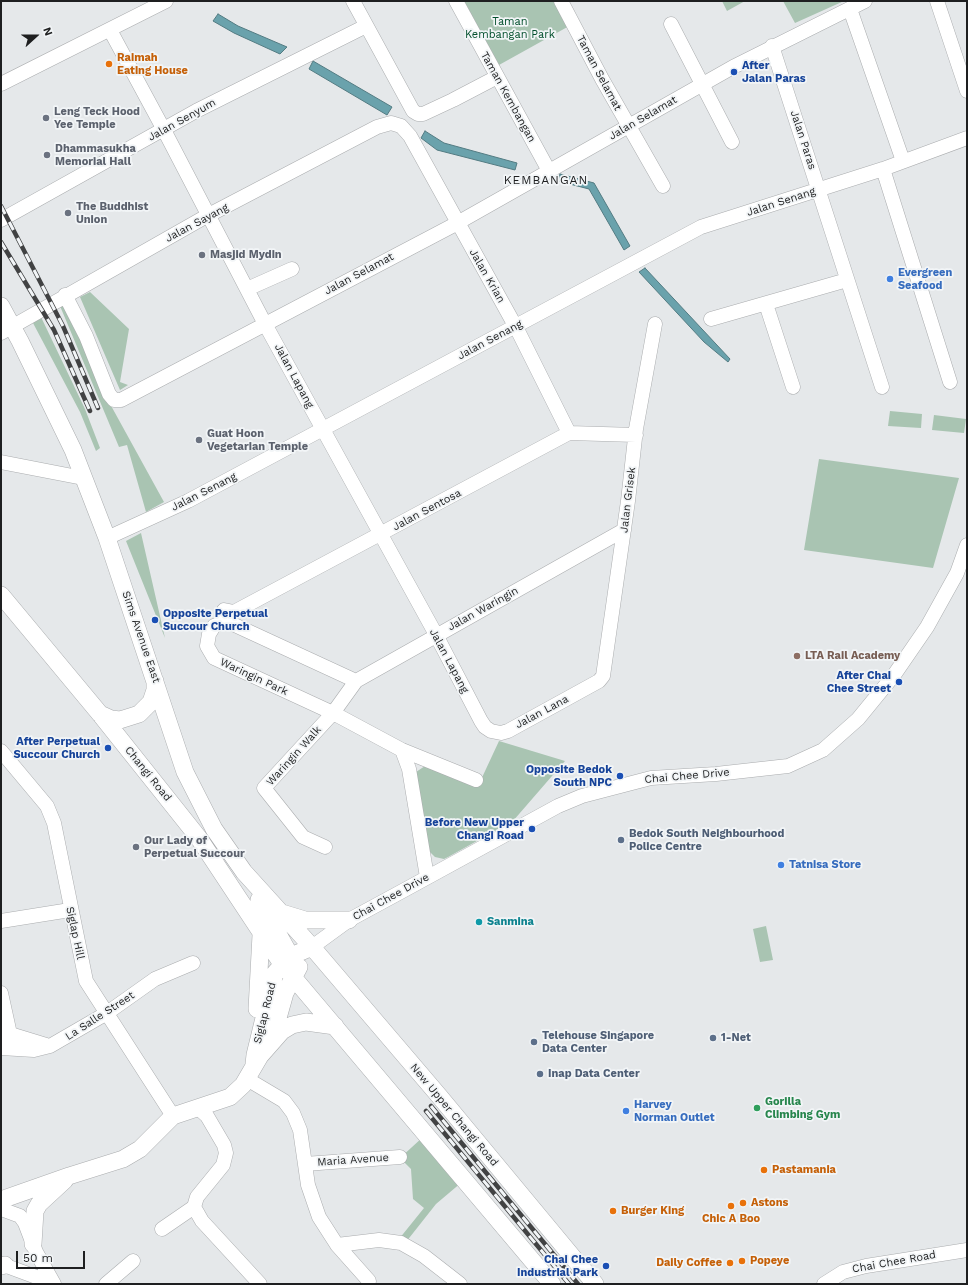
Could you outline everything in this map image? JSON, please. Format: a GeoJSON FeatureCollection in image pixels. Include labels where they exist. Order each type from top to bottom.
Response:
{"type":"FeatureCollection","features":[{"type":"Feature","properties":{"kind":"main road","name":"Sims Avenue East"},"geometry":{"type":"LineString","coordinates":[[1,306],[7,330],[58,418],[107,538],[185,772],[214,829],[244,872],[312,947]]}},
{"type":"Feature","properties":{"kind":"main road","name":"Changi Road"},"geometry":{"type":"LineString","coordinates":[[1,595],[100,714],[198,837],[261,935],[288,965]]}},
{"type":"Feature","properties":{"kind":"main road"},"geometry":{"type":"LineString","coordinates":[[100,714],[111,719],[120,720],[139,714],[148,707],[153,696],[155,679]]}},
{"type":"Feature","properties":{"kind":"main road"},"geometry":{"type":"LineString","coordinates":[[244,872],[288,965],[335,1026],[552,1284]]}},
{"type":"Feature","properties":{"kind":"main road"},"geometry":{"type":"LineString","coordinates":[[280,912],[292,918],[304,920],[349,920]]}},
{"type":"Feature","properties":{"kind":"main road"},"geometry":{"type":"LineString","coordinates":[[252,1068],[261,935]]}},
{"type":"Feature","properties":{"kind":"main road"},"geometry":{"type":"LineString","coordinates":[[288,965],[312,947]]}},
{"type":"Feature","properties":{"kind":"main road","name":"New Upper Changi Road"},"geometry":{"type":"LineString","coordinates":[[312,947],[440,1097],[595,1284]]}},
{"type":"Feature","properties":{"kind":"main road","name":"Siglap Road"},"geometry":{"type":"LineString","coordinates":[[1,1200],[129,1156],[146,1143],[171,1113],[198,1108],[230,1097],[239,1090],[260,1056],[270,1047],[285,993],[288,965]]}},
{"type":"Feature","properties":{"kind":"main road","name":"Siglap Road"},"geometry":{"type":"LineString","coordinates":[[252,1068],[275,973],[288,965]]}},
{"type":"Feature","properties":{"kind":"main road"},"geometry":{"type":"LineString","coordinates":[[270,1047],[282,1031],[292,1025],[306,1022],[335,1026]]}},
{"type":"Feature","properties":{"kind":"main road"},"geometry":{"type":"LineString","coordinates":[[33,1244],[35,1211],[39,1204],[69,1176]]}},
{"type":"Feature","properties":{"kind":"street"},"geometry":{"type":"LineString","coordinates":[[1,76],[150,1]]}},
{"type":"Feature","properties":{"kind":"street"},"geometry":{"type":"LineString","coordinates":[[1,84],[166,1]]}},
{"type":"Feature","properties":{"kind":"street"},"geometry":{"type":"LineString","coordinates":[[352,1],[414,111],[418,114],[447,103],[497,77]]}},
{"type":"Feature","properties":{"kind":"street","name":"Taman Kembangan"},"geometry":{"type":"LineString","coordinates":[[456,1],[549,171]]}},
{"type":"Feature","properties":{"kind":"street","name":"Taman Selamat"},"geometry":{"type":"LineString","coordinates":[[561,1],[662,186]]}},
{"type":"Feature","properties":{"kind":"street","name":"Jalan Selamat"},"geometry":{"type":"LineString","coordinates":[[66,295],[86,336],[109,394],[114,400],[121,400],[457,223],[772,46],[866,1]]}},
{"type":"Feature","properties":{"kind":"street"},"geometry":{"type":"LineString","coordinates":[[937,1],[967,92]]}},
{"type":"Feature","properties":{"kind":"street"},"geometry":{"type":"LineString","coordinates":[[850,9],[903,161]]}},
{"type":"Feature","properties":{"kind":"street"},"geometry":{"type":"LineString","coordinates":[[671,24],[732,142]]}},
{"type":"Feature","properties":{"kind":"street","name":"Jalan Senyum"},"geometry":{"type":"LineString","coordinates":[[1,220],[283,66],[366,26]]}},
{"type":"Feature","properties":{"kind":"street","name":"Jalan Lapang"},"geometry":{"type":"LineString","coordinates":[[110,30],[209,215],[265,324],[436,635],[481,721]]}},
{"type":"Feature","properties":{"kind":"street","name":"Jalan Paras"},"geometry":{"type":"LineString","coordinates":[[772,46],[882,387]]}},
{"type":"Feature","properties":{"kind":"street","name":"Jalan Sayang"},"geometry":{"type":"LineString","coordinates":[[7,330],[66,295],[209,215],[377,127],[391,123],[398,124]]}},
{"type":"Feature","properties":{"kind":"street","name":"Jalan Krian"},"geometry":{"type":"LineString","coordinates":[[398,124],[410,136],[515,327],[569,433]]}},
{"type":"Feature","properties":{"kind":"street","name":"Jalan Senang"},"geometry":{"type":"LineString","coordinates":[[107,538],[188,501],[701,227],[883,169],[967,138]]}},
{"type":"Feature","properties":{"kind":"street"},"geometry":{"type":"LineString","coordinates":[[883,169],[950,382]]}},
{"type":"Feature","properties":{"kind":"street"},"geometry":{"type":"LineString","coordinates":[[248,289],[292,270]]}},
{"type":"Feature","properties":{"kind":"street"},"geometry":{"type":"LineString","coordinates":[[711,319],[847,280]]}},
{"type":"Feature","properties":{"kind":"street"},"geometry":{"type":"LineString","coordinates":[[766,304],[793,387]]}},
{"type":"Feature","properties":{"kind":"street","name":"Jalan Grisek"},"geometry":{"type":"LineString","coordinates":[[603,676],[636,434],[655,324]]}},
{"type":"Feature","properties":{"kind":"street","name":"Jalan Sentosa"},"geometry":{"type":"LineString","coordinates":[[225,615],[234,612],[380,535],[569,433],[636,434]]}},
{"type":"Feature","properties":{"kind":"street"},"geometry":{"type":"LineString","coordinates":[[1,462],[83,478]]}},
{"type":"Feature","properties":{"kind":"street","name":"Jalan Waringin"},"geometry":{"type":"LineString","coordinates":[[333,713],[356,681],[624,530]]}},
{"type":"Feature","properties":{"kind":"street","name":"Chai Chee Drive"},"geometry":{"type":"LineString","coordinates":[[312,947],[349,920],[558,806],[582,796],[651,778],[716,774],[788,766],[823,750],[858,719],[894,675],[927,627],[957,573],[967,545]]}},
{"type":"Feature","properties":{"kind":"street"},"geometry":{"type":"LineString","coordinates":[[225,615],[356,681]]}},
{"type":"Feature","properties":{"kind":"street","name":"Waringin Park"},"geometry":{"type":"LineString","coordinates":[[225,615],[214,626],[209,634],[207,646],[214,658],[333,713],[402,750],[476,780]]}},
{"type":"Feature","properties":{"kind":"street","name":"Jalan Lana"},"geometry":{"type":"LineString","coordinates":[[481,721],[485,727],[491,731],[505,732],[599,681],[603,676]]}},
{"type":"Feature","properties":{"kind":"street","name":"Waringin Walk"},"geometry":{"type":"LineString","coordinates":[[325,847],[303,837],[264,788],[333,713]]}},
{"type":"Feature","properties":{"kind":"street"},"geometry":{"type":"LineString","coordinates":[[402,750],[408,763],[427,877]]}},
{"type":"Feature","properties":{"kind":"street","name":"Siglap Hill"},"geometry":{"type":"LineString","coordinates":[[1,751],[47,806],[54,823],[70,910],[86,981],[171,1113]]}},
{"type":"Feature","properties":{"kind":"street"},"geometry":{"type":"LineString","coordinates":[[1,921],[70,910]]}},
{"type":"Feature","properties":{"kind":"street","name":"La Salle Street"},"geometry":{"type":"LineString","coordinates":[[1,1048],[34,1050],[50,1046],[107,1013],[155,979],[193,963]]}},
{"type":"Feature","properties":{"kind":"street"},"geometry":{"type":"LineString","coordinates":[[1,993],[5,1036],[50,1046]]}},
{"type":"Feature","properties":{"kind":"street","name":"Maria Avenue"},"geometry":{"type":"LineString","coordinates":[[252,1068],[289,1106],[297,1121],[308,1185],[315,1207],[324,1226],[337,1245],[369,1281]]}},
{"type":"Feature","properties":{"kind":"street"},"geometry":{"type":"LineString","coordinates":[[162,1229],[194,1207],[197,1197],[223,1165],[226,1153],[224,1145],[208,1116],[198,1108]]}},
{"type":"Feature","properties":{"kind":"street","name":"Maria Avenue"},"geometry":{"type":"LineString","coordinates":[[305,1164],[400,1157]]}},
{"type":"Feature","properties":{"kind":"street"},"geometry":{"type":"LineString","coordinates":[[194,1207],[202,1221],[260,1284]]}},
{"type":"Feature","properties":{"kind":"street"},"geometry":{"type":"LineString","coordinates":[[1,1209],[20,1216],[25,1223],[44,1277]]}},
{"type":"Feature","properties":{"kind":"street"},"geometry":{"type":"LineString","coordinates":[[337,1245],[378,1240],[401,1243],[424,1256],[460,1284]]}},
{"type":"Feature","properties":{"kind":"street","name":"Chai Chee Road"},"geometry":{"type":"LineString","coordinates":[[824,1284],[843,1272],[866,1266],[967,1250]]}},
{"type":"Feature","properties":{"kind":"street","name":"Chai Chee Road"},"geometry":{"type":"LineString","coordinates":[[833,1284],[845,1276],[866,1270],[967,1255]]}},
{"type":"Feature","properties":{"kind":"street"},"geometry":{"type":"LineString","coordinates":[[106,1284],[133,1261]]}},
{"type":"Feature","properties":{"kind":"street"},"geometry":{"type":"LineString","coordinates":[[2,1265],[44,1277],[54,1284]]}},
{"type":"Feature","properties":{"kind":"green space","name":"Taman Kembangan Park"},"geometry":{"type":"Polygon","coordinates":[[[464,1],[558,1],[571,25],[499,65],[464,1]]]}},
{"type":"Feature","properties":{"kind":"green space"},"geometry":{"type":"Polygon","coordinates":[[[722,1],[745,1],[727,11],[722,1]]]}},
{"type":"Feature","properties":{"kind":"green space"},"geometry":{"type":"Polygon","coordinates":[[[783,1],[844,1],[795,23],[783,1]]]}},
{"type":"Feature","properties":{"kind":"green space"},"geometry":{"type":"Polygon","coordinates":[[[90,292],[129,329],[120,382],[128,385],[120,390],[80,297],[90,292]]]}},
{"type":"Feature","properties":{"kind":"green space"},"geometry":{"type":"Polygon","coordinates":[[[60,306],[67,306],[109,402],[164,502],[146,512],[127,445],[119,447],[60,306]]]}},
{"type":"Feature","properties":{"kind":"green space"},"geometry":{"type":"Polygon","coordinates":[[[41,317],[85,409],[100,448],[96,451],[80,412],[33,323],[33,321],[41,317]]]}},
{"type":"Feature","properties":{"kind":"green space"},"geometry":{"type":"Polygon","coordinates":[[[890,411],[922,414],[921,428],[888,426],[890,411]]]}},
{"type":"Feature","properties":{"kind":"green space"},"geometry":{"type":"Polygon","coordinates":[[[934,415],[966,419],[964,433],[932,430],[934,415]]]}},
{"type":"Feature","properties":{"kind":"green space"},"geometry":{"type":"Polygon","coordinates":[[[819,459],[959,478],[933,568],[804,550],[819,459]]]}},
{"type":"Feature","properties":{"kind":"green space"},"geometry":{"type":"Polygon","coordinates":[[[141,533],[165,638],[126,541],[141,533]]]}},
{"type":"Feature","properties":{"kind":"green space"},"geometry":{"type":"Polygon","coordinates":[[[499,741],[565,761],[513,821],[444,859],[435,857],[429,851],[416,772],[425,766],[479,784],[499,741]]]}},
{"type":"Feature","properties":{"kind":"green space"},"geometry":{"type":"Polygon","coordinates":[[[766,926],[773,960],[760,962],[753,929],[766,926]]]}},
{"type":"Feature","properties":{"kind":"green space"},"geometry":{"type":"Polygon","coordinates":[[[423,1137],[462,1182],[436,1204],[406,1242],[399,1239],[424,1208],[413,1199],[411,1169],[400,1158],[423,1137]]]}},
{"type":"Feature","properties":{"kind":"water"},"geometry":{"type":"Polygon","coordinates":[[[218,14],[238,26],[287,47],[280,54],[234,33],[213,21],[218,14]]]}},
{"type":"Feature","properties":{"kind":"water"},"geometry":{"type":"Polygon","coordinates":[[[313,61],[392,107],[387,115],[309,69],[313,61]]]}},
{"type":"Feature","properties":{"kind":"water"},"geometry":{"type":"Polygon","coordinates":[[[425,131],[444,143],[517,163],[515,170],[437,150],[421,138],[425,131]]]}},
{"type":"Feature","properties":{"kind":"water"},"geometry":{"type":"Polygon","coordinates":[[[560,174],[594,183],[630,246],[624,250],[589,189],[558,181],[560,174]]]}},
{"type":"Feature","properties":{"kind":"water"},"geometry":{"type":"Polygon","coordinates":[[[645,268],[730,359],[728,362],[704,342],[639,272],[645,268]]]}},
{"type":"Feature","properties":{"kind":"railway"},"geometry":{"type":"LineString","coordinates":[[1,206],[63,326],[98,408]]}},
{"type":"Feature","properties":{"kind":"railway"},"geometry":{"type":"LineString","coordinates":[[1,242],[54,330],[90,411]]}},
{"type":"Feature","properties":{"kind":"railway"},"geometry":{"type":"LineString","coordinates":[[431,1106],[578,1284]]}},
{"type":"Feature","properties":{"kind":"railway"},"geometry":{"type":"LineString","coordinates":[[426,1111],[569,1284]]}},
{"type":"Feature","properties":{"kind":"place","name":"Raimah Eating House"},"geometry":{"type":"Point","coordinates":[109,64]}},
{"type":"Feature","properties":{"kind":"place","name":"After Jalan Paras"},"geometry":{"type":"Point","coordinates":[734,72]}},
{"type":"Feature","properties":{"kind":"place","name":"Leng Teck Hood Yee Temple"},"geometry":{"type":"Point","coordinates":[46,118]}},
{"type":"Feature","properties":{"kind":"place","name":"Dhammasukha Memorial Hall"},"geometry":{"type":"Point","coordinates":[47,155]}},
{"type":"Feature","properties":{"kind":"place","name":"The Buddhist Union"},"geometry":{"type":"Point","coordinates":[68,213]}},
{"type":"Feature","properties":{"kind":"place","name":"Masjid Mydin"},"geometry":{"type":"Point","coordinates":[202,255]}},
{"type":"Feature","properties":{"kind":"place","name":"Evergreen Seafood"},"geometry":{"type":"Point","coordinates":[890,279]}},
{"type":"Feature","properties":{"kind":"place","name":"Guat Hoon Vegetarian Temple"},"geometry":{"type":"Point","coordinates":[199,440]}},
{"type":"Feature","properties":{"kind":"place","name":"Opposite Perpetual Succour Church"},"geometry":{"type":"Point","coordinates":[155,620]}},
{"type":"Feature","properties":{"kind":"place","name":"LTA Rail Academy"},"geometry":{"type":"Point","coordinates":[797,656]}},
{"type":"Feature","properties":{"kind":"place","name":"After Chai Chee Street"},"geometry":{"type":"Point","coordinates":[899,682]}},
{"type":"Feature","properties":{"kind":"place","name":"After Perpetual Succour Church"},"geometry":{"type":"Point","coordinates":[108,748]}},
{"type":"Feature","properties":{"kind":"place","name":"Opposite Bedok South NPC"},"geometry":{"type":"Point","coordinates":[620,776]}},
{"type":"Feature","properties":{"kind":"place","name":"Before New Upper Changi Road"},"geometry":{"type":"Point","coordinates":[532,829]}},
{"type":"Feature","properties":{"kind":"place","name":"Bedok South Neighbourhood Police Centre"},"geometry":{"type":"Point","coordinates":[621,840]}},
{"type":"Feature","properties":{"kind":"place","name":"Our Lady of Perpetual Succour"},"geometry":{"type":"Point","coordinates":[136,847]}},
{"type":"Feature","properties":{"kind":"place","name":"Tatnisa Store"},"geometry":{"type":"Point","coordinates":[781,865]}},
{"type":"Feature","properties":{"kind":"place","name":"Sanmina"},"geometry":{"type":"Point","coordinates":[479,922]}},
{"type":"Feature","properties":{"kind":"place","name":"1-Net"},"geometry":{"type":"Point","coordinates":[713,1038]}},
{"type":"Feature","properties":{"kind":"place","name":"Telehouse Singapore Data Center"},"geometry":{"type":"Point","coordinates":[534,1042]}},
{"type":"Feature","properties":{"kind":"place","name":"Inap Data Center"},"geometry":{"type":"Point","coordinates":[540,1074]}},
{"type":"Feature","properties":{"kind":"place","name":"Gorilla Climbing Gym"},"geometry":{"type":"Point","coordinates":[757,1108]}},
{"type":"Feature","properties":{"kind":"place","name":"Harvey Norman Outlet"},"geometry":{"type":"Point","coordinates":[626,1111]}},
{"type":"Feature","properties":{"kind":"place","name":"Pastamania"},"geometry":{"type":"Point","coordinates":[764,1170]}},
{"type":"Feature","properties":{"kind":"place","name":"Astons"},"geometry":{"type":"Point","coordinates":[743,1203]}},
{"type":"Feature","properties":{"kind":"place","name":"Chic A Boo"},"geometry":{"type":"Point","coordinates":[731,1206]}},
{"type":"Feature","properties":{"kind":"place","name":"Burger King"},"geometry":{"type":"Point","coordinates":[613,1211]}},
{"type":"Feature","properties":{"kind":"place","name":"Popeye"},"geometry":{"type":"Point","coordinates":[742,1261]}},
{"type":"Feature","properties":{"kind":"place","name":"Daily Coffee"},"geometry":{"type":"Point","coordinates":[730,1263]}},
{"type":"Feature","properties":{"kind":"place","name":"Chai Chee Industrial Park"},"geometry":{"type":"Point","coordinates":[606,1266]}},
{"type":"Feature","properties":{"kind":"district","name":"KEMBANGAN"},"geometry":{"type":"Point","coordinates":[546,180]}}]}
